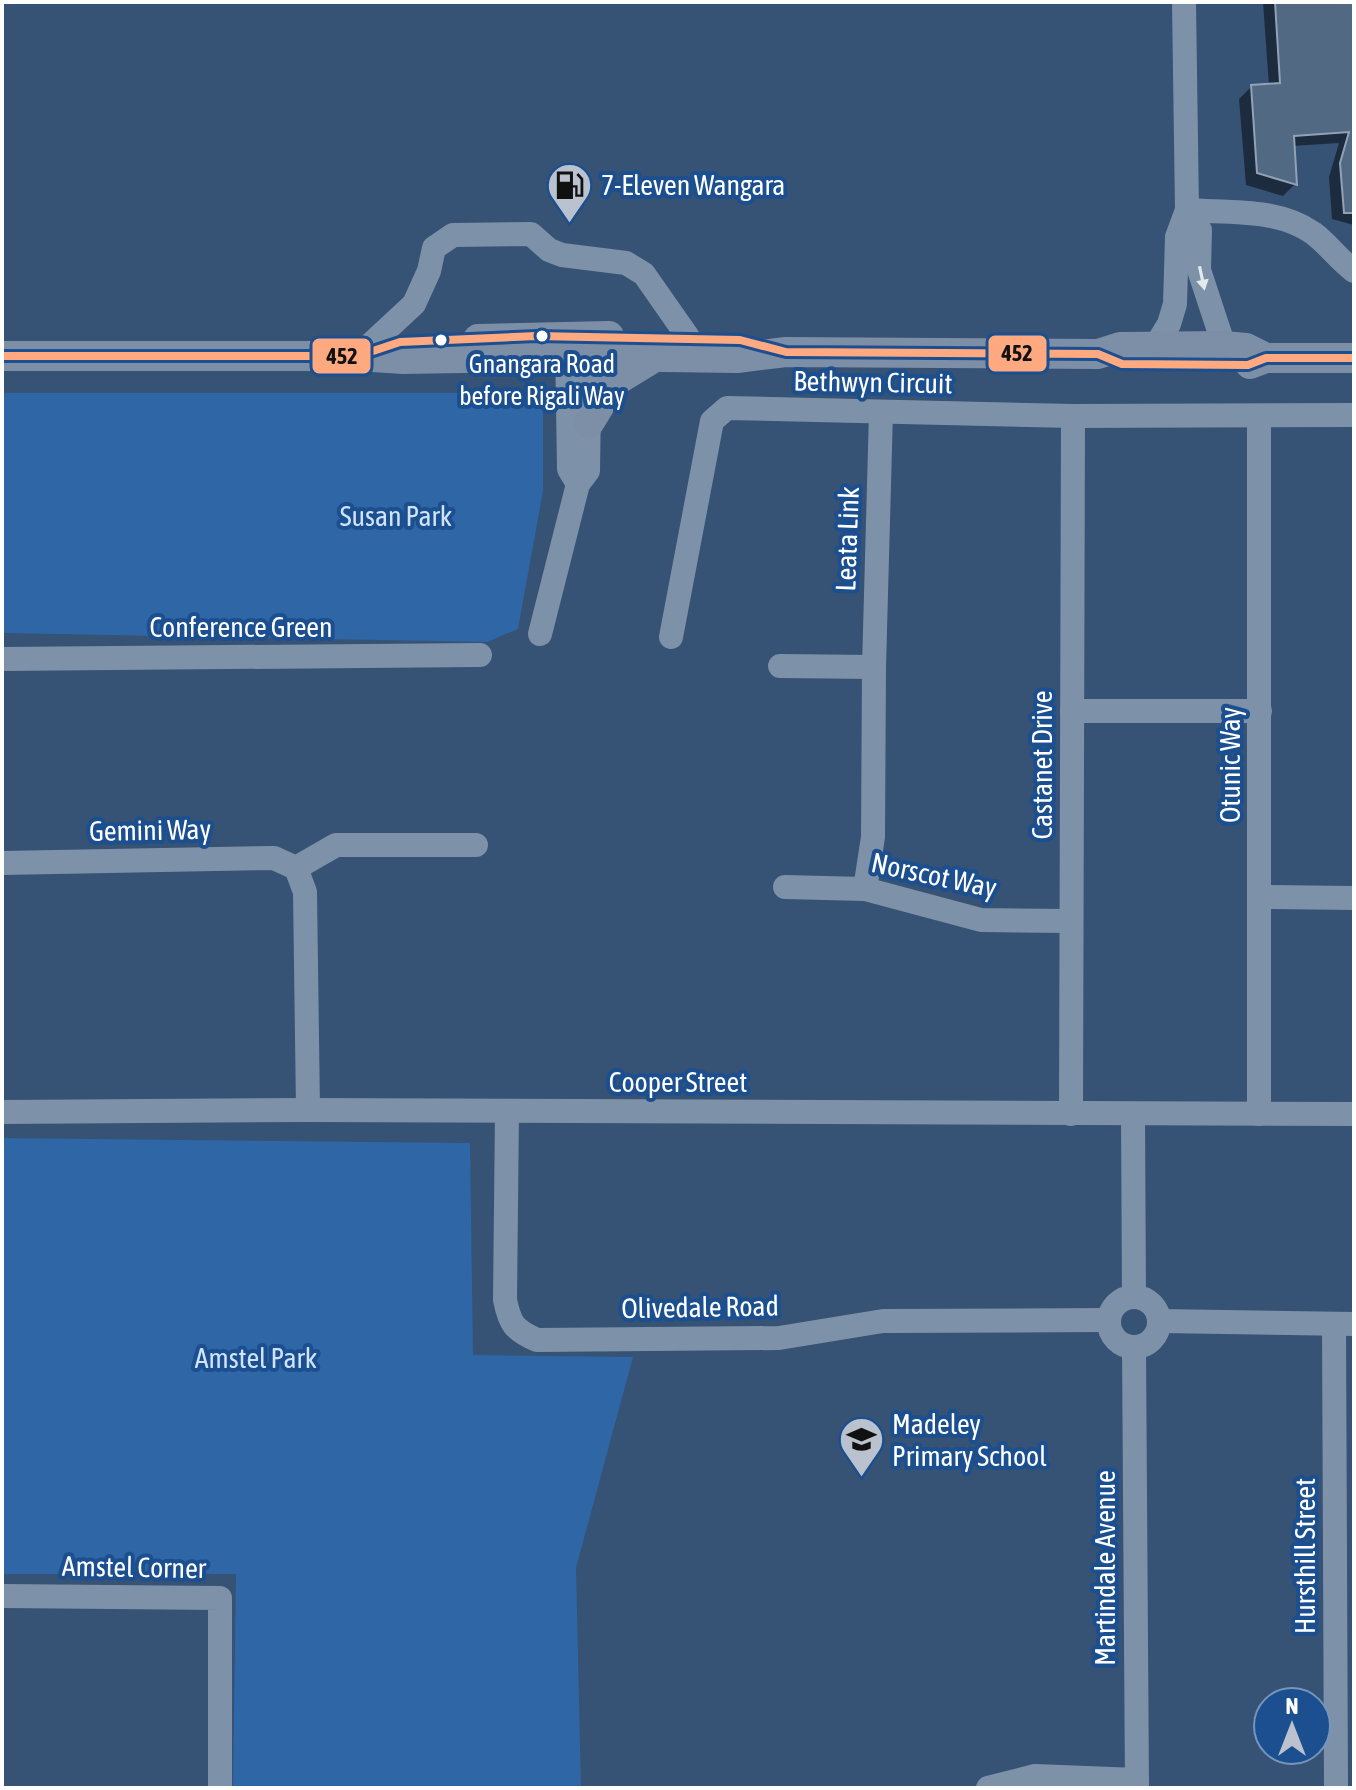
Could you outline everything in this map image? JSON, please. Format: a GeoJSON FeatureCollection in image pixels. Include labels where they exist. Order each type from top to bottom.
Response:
{"type":"FeatureCollection","features":[{"type":"Feature","properties":{"kind":"main road"},"geometry":{"type":"LineString","coordinates":[[2,356],[358,356],[403,359],[688,337],[740,340],[786,352]]}},
{"type":"Feature","properties":{"kind":"main road"},"geometry":{"type":"LineString","coordinates":[[579,346],[655,357],[737,358],[786,352],[1098,354],[1120,347],[1224,346],[1246,348],[1266,358]]}},
{"type":"Feature","properties":{"kind":"main road"},"geometry":{"type":"LineString","coordinates":[[1098,354],[1122,364],[1248,365],[1266,358],[1354,358]]}},
{"type":"Feature","properties":{"kind":"main road"},"geometry":{"type":"LineString","coordinates":[[589,423],[614,382],[655,357]]}},
{"type":"Feature","properties":{"kind":"street"},"geometry":{"type":"LineString","coordinates":[[1155,347],[1169,324],[1175,304],[1177,237],[1187,210],[1184,2]]}},
{"type":"Feature","properties":{"kind":"street"},"geometry":{"type":"LineString","coordinates":[[1187,210],[1269,215],[1292,222],[1313,233],[1354,271]]}},
{"type":"Feature","properties":{"kind":"street"},"geometry":{"type":"LineString","coordinates":[[1187,210],[1200,230],[1199,270],[1224,346]]}},
{"type":"Feature","properties":{"kind":"street"},"geometry":{"type":"LineString","coordinates":[[358,356],[414,304],[429,271],[434,248],[453,235],[481,233],[531,234],[549,250],[562,255],[626,263],[644,274],[688,337]]}},
{"type":"Feature","properties":{"kind":"street"},"geometry":{"type":"LineString","coordinates":[[540,634],[578,484],[588,471],[589,423],[579,346]]}},
{"type":"Feature","properties":{"kind":"street"},"geometry":{"type":"LineString","coordinates":[[578,484],[569,469],[579,346]]}},
{"type":"Feature","properties":{"kind":"street","name":"Bethwyn Circuit"},"geometry":{"type":"LineString","coordinates":[[671,637],[712,421],[727,408],[1073,416],[1354,415]]}},
{"type":"Feature","properties":{"kind":"street","name":"Leata Link"},"geometry":{"type":"LineString","coordinates":[[865,889],[873,837],[881,412]]}},
{"type":"Feature","properties":{"kind":"street","name":"Castanet Drive"},"geometry":{"type":"LineString","coordinates":[[1071,1114],[1073,416]]}},
{"type":"Feature","properties":{"kind":"street","name":"Otunic Way"},"geometry":{"type":"LineString","coordinates":[[1259,416],[1259,1114]]}},
{"type":"Feature","properties":{"kind":"street","name":"Conference Green"},"geometry":{"type":"LineString","coordinates":[[2,659],[480,655]]}},
{"type":"Feature","properties":{"kind":"street"},"geometry":{"type":"LineString","coordinates":[[780,666],[874,667]]}},
{"type":"Feature","properties":{"kind":"street"},"geometry":{"type":"LineString","coordinates":[[1072,711],[1260,711]]}},
{"type":"Feature","properties":{"kind":"street"},"geometry":{"type":"LineString","coordinates":[[308,1110],[305,892],[296,868],[336,845],[476,845]]}},
{"type":"Feature","properties":{"kind":"street","name":"Gemini Way"},"geometry":{"type":"LineString","coordinates":[[2,863],[274,858],[296,868]]}},
{"type":"Feature","properties":{"kind":"street","name":"Norscot Way"},"geometry":{"type":"LineString","coordinates":[[785,887],[865,889],[981,920],[1071,921]]}},
{"type":"Feature","properties":{"kind":"street"},"geometry":{"type":"LineString","coordinates":[[1260,897],[1354,898]]}},
{"type":"Feature","properties":{"kind":"street","name":"Cooper Street"},"geometry":{"type":"LineString","coordinates":[[2,1112],[308,1110],[1354,1114]]}},
{"type":"Feature","properties":{"kind":"street","name":"Olivedale Road"},"geometry":{"type":"LineString","coordinates":[[507,1111],[505,1300],[509,1317],[518,1332],[537,1340],[779,1338],[883,1321],[1109,1320]]}},
{"type":"Feature","properties":{"kind":"street"},"geometry":{"type":"LineString","coordinates":[[1133,1114],[1134,1297]]}},
{"type":"Feature","properties":{"kind":"street"},"geometry":{"type":"LineString","coordinates":[[1134,1297],[1151,1303],[1159,1321],[1154,1338],[1147,1344],[1134,1347],[1118,1342],[1112,1335],[1109,1320],[1116,1304],[1134,1297]]}},
{"type":"Feature","properties":{"kind":"street"},"geometry":{"type":"LineString","coordinates":[[1159,1321],[1344,1324]]}},
{"type":"Feature","properties":{"kind":"street","name":"Hursthill Street"},"geometry":{"type":"LineString","coordinates":[[1336,1788],[1344,1324]]}},
{"type":"Feature","properties":{"kind":"street","name":"Martindale Avenue"},"geometry":{"type":"LineString","coordinates":[[1134,1347],[1137,1784]]}},
{"type":"Feature","properties":{"kind":"street","name":"Amstel Corner"},"geometry":{"type":"LineString","coordinates":[[2,1596],[220,1598],[220,1788]]}},
{"type":"Feature","properties":{"kind":"street"},"geometry":{"type":"LineString","coordinates":[[988,1788],[1035,1776],[1137,1784]]}},
{"type":"Feature","properties":{"kind":"green space","name":"Susan Park"},"geometry":{"type":"Polygon","coordinates":[[[2,393],[543,393],[543,491],[518,629],[487,642],[2,633],[2,393]]]}},
{"type":"Feature","properties":{"kind":"green space","name":"Amstel Park"},"geometry":{"type":"Polygon","coordinates":[[[2,1138],[470,1143],[473,1355],[633,1357],[576,1568],[581,1787],[233,1788],[236,1574],[2,1574],[2,1138]]]}},
{"type":"Feature","properties":{"kind":"building"},"geometry":{"type":"Polygon","coordinates":[[[1275,2],[1354,2],[1354,213],[1344,213],[1340,163],[1349,132],[1294,136],[1297,185],[1257,173],[1251,85],[1280,83],[1275,2]]]}},
{"type":"Feature","properties":{"kind":"transit line","name":"452"},"geometry":{"type":"LineString","coordinates":[[2,356],[358,356],[400,342],[536,336],[740,340],[786,352],[1098,354],[1122,364],[1248,365],[1266,358],[1354,358]]}},
{"type":"Feature","properties":{"kind":"place","name":"7-Eleven Wangara"},"geometry":{"type":"Point","coordinates":[570,224]}},
{"type":"Feature","properties":{"kind":"place","name":"Gnangara Road before Rigali Way"},"geometry":{"type":"Point","coordinates":[542,336]}},
{"type":"Feature","properties":{"kind":"place","name":"Madeley Primary School"},"geometry":{"type":"Point","coordinates":[861,1479]}}]}
